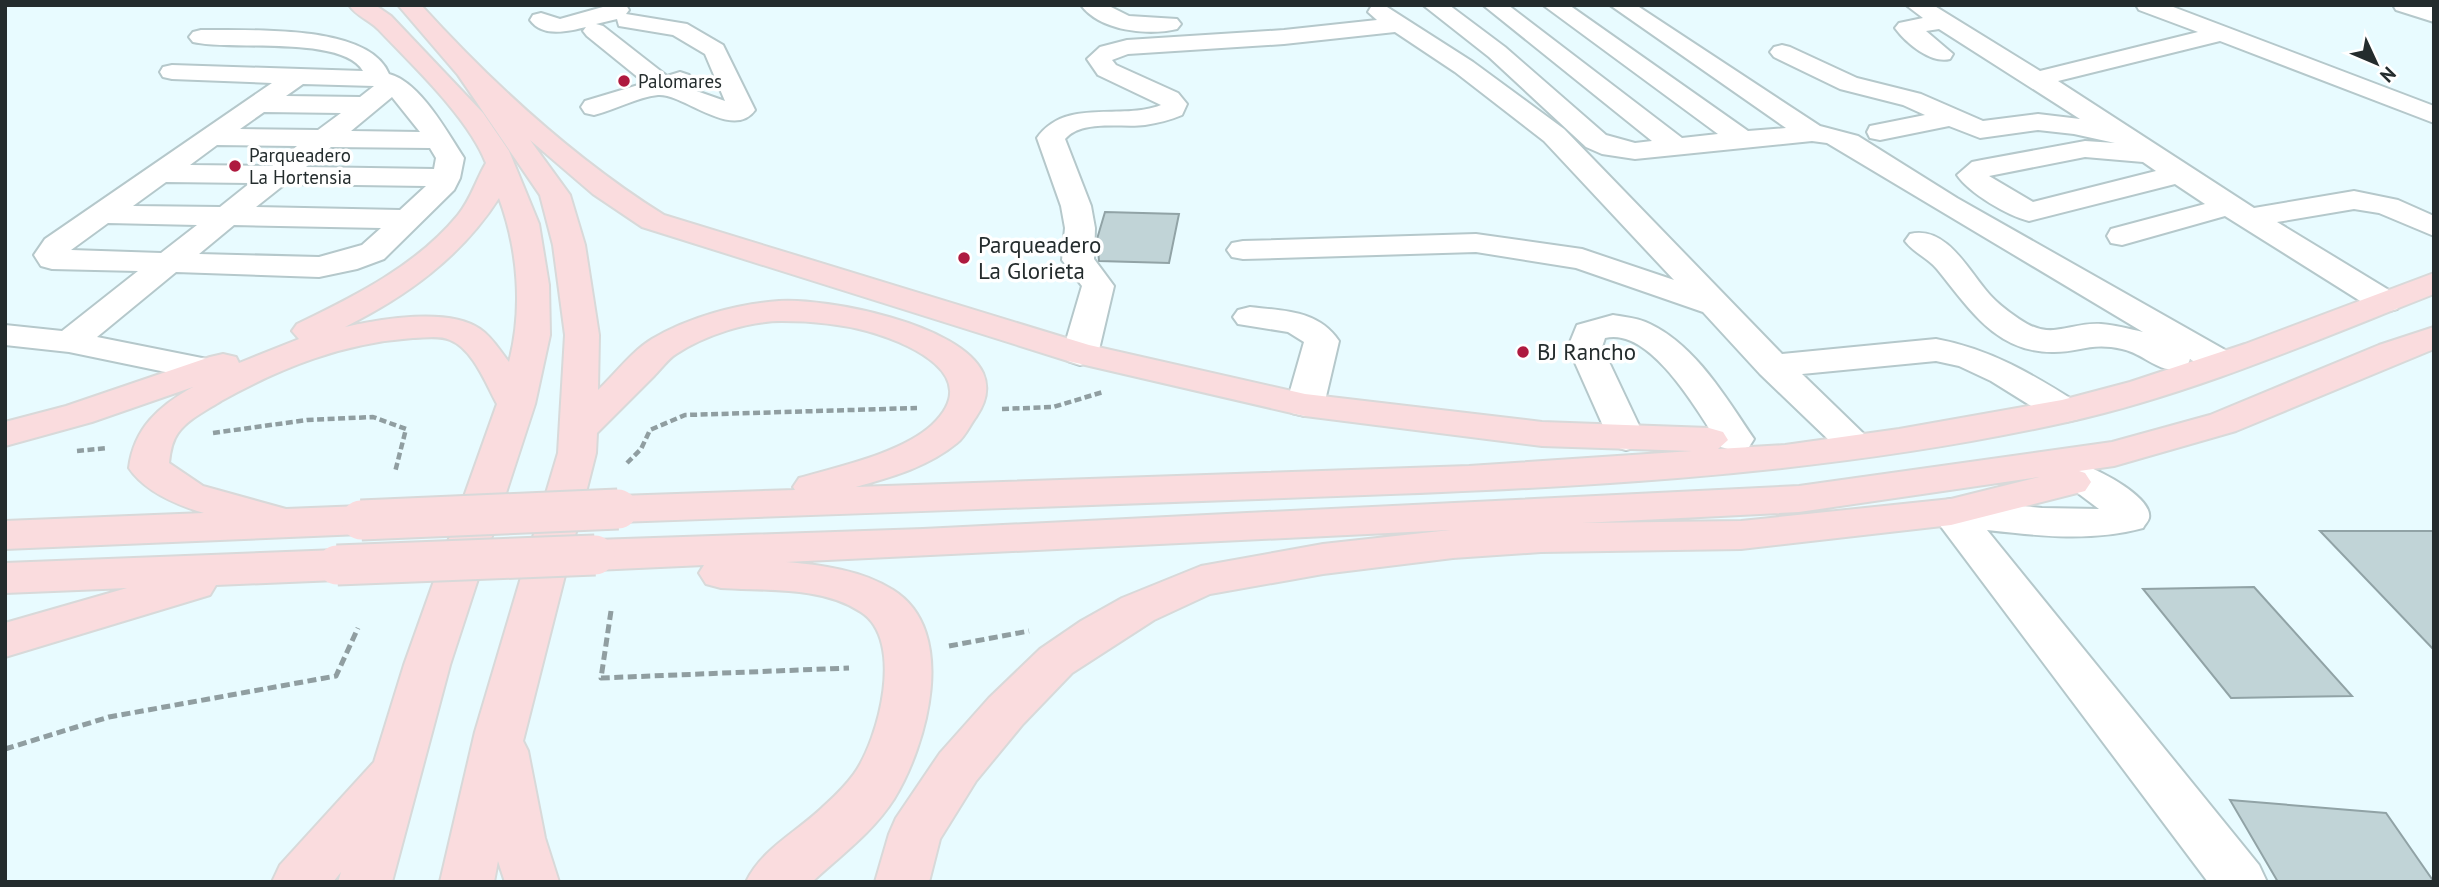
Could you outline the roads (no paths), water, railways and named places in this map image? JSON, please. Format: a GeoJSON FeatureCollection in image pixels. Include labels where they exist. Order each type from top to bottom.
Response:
{"type":"FeatureCollection","features":[{"type":"Feature","properties":{"kind":"main road"},"geometry":{"type":"LineString","coordinates":[[360,5],[383,20],[474,119],[495,151],[524,224],[533,285],[533,335],[516,404],[427,664],[365,882]]}},
{"type":"Feature","properties":{"kind":"main road"},"geometry":{"type":"LineString","coordinates":[[409,5],[467,70],[555,195],[569,245],[582,335],[577,453],[500,732],[467,882]]}},
{"type":"Feature","properties":{"kind":"main road"},"geometry":{"type":"LineString","coordinates":[[467,70],[536,129],[578,170],[653,222],[1080,354],[1305,405],[1464,426],[1626,438],[1847,436],[1899,441]]}},
{"type":"Feature","properties":{"kind":"main road"},"geometry":{"type":"LineString","coordinates":[[5,434],[79,414],[209,370],[337,319],[421,267],[449,243],[480,208],[499,165]]}},
{"type":"Feature","properties":{"kind":"main road"},"geometry":{"type":"LineString","coordinates":[[5,535],[618,509],[1469,479],[1785,457],[1899,441],[2066,411],[2208,368],[2434,282]]}},
{"type":"Feature","properties":{"kind":"main road"},"geometry":{"type":"LineString","coordinates":[[578,430],[663,347],[701,329],[739,317],[781,312],[874,322],[923,341],[953,359],[966,374],[968,401],[945,434],[934,441],[900,461],[749,504]]}},
{"type":"Feature","properties":{"kind":"main road"},"geometry":{"type":"LineString","coordinates":[[285,523],[190,495],[149,468],[150,450],[164,425],[188,405],[260,365],[306,347],[391,329],[436,327],[466,334],[480,347],[516,404]]}},
{"type":"Feature","properties":{"kind":"main road"},"geometry":{"type":"LineString","coordinates":[[902,882],[915,834],[958,767],[1006,711],[1056,661],[1097,633],[1138,609],[1201,581],[1368,552],[1541,538],[1741,535],[1951,512],[2099,466],[2223,423],[2391,352],[2434,337]]}},
{"type":"Feature","properties":{"kind":"main road"},"geometry":{"type":"LineString","coordinates":[[5,578],[923,543],[1799,499],[2099,466]]}},
{"type":"Feature","properties":{"kind":"main road"},"geometry":{"type":"LineString","coordinates":[[595,555],[642,569],[822,580],[878,601],[901,626],[909,674],[904,719],[875,785],[844,821],[773,882]]}},
{"type":"Feature","properties":{"kind":"main road"},"geometry":{"type":"LineString","coordinates":[[5,640],[254,568]]}},
{"type":"Feature","properties":{"kind":"main road"},"geometry":{"type":"LineString","coordinates":[[500,732],[518,838],[532,882]]}},
{"type":"Feature","properties":{"kind":"main road"},"geometry":{"type":"LineString","coordinates":[[299,882],[396,770]]}},
{"type":"Feature","properties":{"kind":"street"},"geometry":{"type":"LineString","coordinates":[[1091,5],[1108,18],[1139,25],[1367,14],[1464,67],[1554,135],[1773,366],[1847,436]]}},
{"type":"Feature","properties":{"kind":"street"},"geometry":{"type":"LineString","coordinates":[[1434,5],[1497,52],[1596,141],[1612,148],[1635,150],[1812,133],[1833,136],[1848,142],[1947,204],[2128,324],[2137,341],[2208,368]]}},
{"type":"Feature","properties":{"kind":"street"},"geometry":{"type":"LineString","coordinates":[[1494,5],[1677,146]]}},
{"type":"Feature","properties":{"kind":"street"},"geometry":{"type":"LineString","coordinates":[[1554,5],[1743,140]]}},
{"type":"Feature","properties":{"kind":"street"},"geometry":{"type":"LineString","coordinates":[[1621,5],[1812,133]]}},
{"type":"Feature","properties":{"kind":"street"},"geometry":{"type":"LineString","coordinates":[[1917,5],[2037,79],[2137,150]]}},
{"type":"Feature","properties":{"kind":"street"},"geometry":{"type":"LineString","coordinates":[[2147,5],[2434,116]]}},
{"type":"Feature","properties":{"kind":"street"},"geometry":{"type":"LineString","coordinates":[[2404,5],[2434,15]]}},
{"type":"Feature","properties":{"kind":"street"},"geometry":{"type":"LineString","coordinates":[[541,20],[559,26],[583,22],[619,9],[623,13],[679,29],[715,50],[742,110],[732,113],[663,85],[595,31]]}},
{"type":"Feature","properties":{"kind":"street"},"geometry":{"type":"LineString","coordinates":[[1080,354],[1098,296],[1098,286],[1078,260],[1080,228],[1076,206],[1051,138],[1059,128],[1080,121],[1157,117],[1173,108],[1174,104],[1169,97],[1107,70],[1099,59],[1108,52],[1127,47],[1284,37],[1367,14]]}},
{"type":"Feature","properties":{"kind":"street"},"geometry":{"type":"LineString","coordinates":[[1941,54],[1907,28],[1945,21]]}},
{"type":"Feature","properties":{"kind":"street"},"geometry":{"type":"LineString","coordinates":[[2037,79],[2220,34]]}},
{"type":"Feature","properties":{"kind":"street"},"geometry":{"type":"LineString","coordinates":[[201,37],[323,43],[351,50],[374,65],[386,81],[425,119],[450,158],[446,178],[439,190],[373,252],[346,262],[319,267],[51,259],[50,255],[56,246],[298,76]]}},
{"type":"Feature","properties":{"kind":"street"},"geometry":{"type":"LineString","coordinates":[[1782,52],[1849,84],[1912,99],[1980,130],[2038,122],[2095,131],[2180,174],[2385,302]]}},
{"type":"Feature","properties":{"kind":"street"},"geometry":{"type":"LineString","coordinates":[[594,107],[722,66]]}},
{"type":"Feature","properties":{"kind":"street"},"geometry":{"type":"LineString","coordinates":[[172,72],[386,81]]}},
{"type":"Feature","properties":{"kind":"street"},"geometry":{"type":"LineString","coordinates":[[69,342],[367,105],[386,81]]}},
{"type":"Feature","properties":{"kind":"street"},"geometry":{"type":"LineString","coordinates":[[259,104],[367,105]]}},
{"type":"Feature","properties":{"kind":"street"},"geometry":{"type":"LineString","coordinates":[[1880,132],[1953,117]]}},
{"type":"Feature","properties":{"kind":"street"},"geometry":{"type":"LineString","coordinates":[[212,137],[438,140]]}},
{"type":"Feature","properties":{"kind":"street"},"geometry":{"type":"LineString","coordinates":[[2137,150],[2063,152],[1982,168],[1971,175],[2029,212],[2180,174]]}},
{"type":"Feature","properties":{"kind":"street"},"geometry":{"type":"LineString","coordinates":[[160,173],[446,178]]}},
{"type":"Feature","properties":{"kind":"street"},"geometry":{"type":"LineString","coordinates":[[2122,236],[2239,212],[2354,200],[2387,206],[2434,227]]}},
{"type":"Feature","properties":{"kind":"street"},"geometry":{"type":"LineString","coordinates":[[101,214],[408,219]]}},
{"type":"Feature","properties":{"kind":"street"},"geometry":{"type":"LineString","coordinates":[[1921,241],[1947,260],[1979,303],[2008,327],[2034,340],[2055,342],[2099,334],[2128,324]]}},
{"type":"Feature","properties":{"kind":"street"},"geometry":{"type":"LineString","coordinates":[[1243,250],[1488,245],[1582,259],[1719,307]]}},
{"type":"Feature","properties":{"kind":"street"},"geometry":{"type":"LineString","coordinates":[[1250,317],[1307,325],[1322,341],[1305,405]]}},
{"type":"Feature","properties":{"kind":"street"},"geometry":{"type":"LineString","coordinates":[[1626,438],[1585,347],[1589,332],[1600,327],[1623,327],[1648,334],[1670,350],[1735,439]]}},
{"type":"Feature","properties":{"kind":"street"},"geometry":{"type":"LineString","coordinates":[[5,335],[69,342],[209,370]]}},
{"type":"Feature","properties":{"kind":"street"},"geometry":{"type":"LineString","coordinates":[[1773,366],[1936,349],[1960,352],[1989,363],[2066,411]]}},
{"type":"Feature","properties":{"kind":"street"},"geometry":{"type":"LineString","coordinates":[[1951,512],[2078,522],[2119,521],[2128,518],[2127,509],[2099,466]]}},
{"type":"Feature","properties":{"kind":"street"},"geometry":{"type":"LineString","coordinates":[[1951,512],[2240,882]]}},
{"type":"Feature","properties":{"kind":"place","name":"Palomares"},"geometry":{"type":"Point","coordinates":[624,81]}},
{"type":"Feature","properties":{"kind":"place","name":"Parqueadero La Hortensia"},"geometry":{"type":"Point","coordinates":[235,166]}},
{"type":"Feature","properties":{"kind":"place","name":"Parqueadero La Glorieta"},"geometry":{"type":"Point","coordinates":[964,258]}},
{"type":"Feature","properties":{"kind":"place","name":"BJ Rancho"},"geometry":{"type":"Point","coordinates":[1523,352]}}]}
